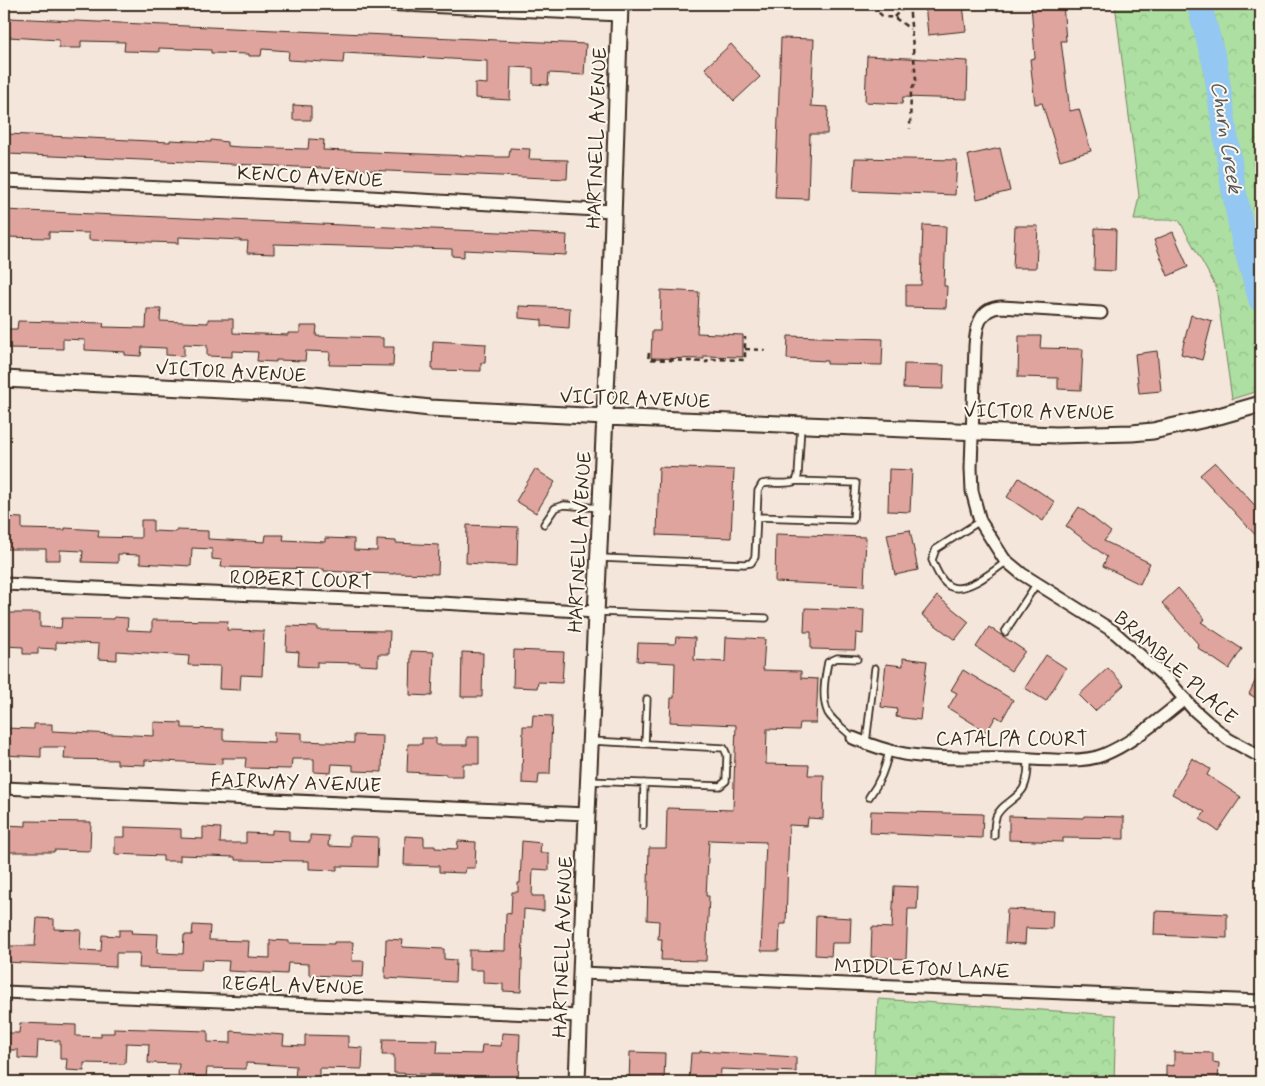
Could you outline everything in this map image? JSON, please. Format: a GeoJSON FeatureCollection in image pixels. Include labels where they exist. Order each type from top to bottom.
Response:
{"type":"FeatureCollection","features":[{"type":"Feature","properties":{"kind":"main road","name":"HARTNELL AVENUE"},"geometry":{"type":"LineString","coordinates":[[577,1082],[586,814],[614,211],[620,9]]}},
{"type":"Feature","properties":{"kind":"main road","name":"VICTOR AVENUE"},"geometry":{"type":"LineString","coordinates":[[4,380],[304,394],[430,408],[1056,435],[1132,433],[1172,427],[1260,404]]}},
{"type":"Feature","properties":{"kind":"street"},"geometry":{"type":"LineString","coordinates":[[381,4],[620,9]]}},
{"type":"Feature","properties":{"kind":"street","name":"KENCO AVENUE"},"geometry":{"type":"LineString","coordinates":[[4,181],[370,197],[614,211]]}},
{"type":"Feature","properties":{"kind":"street","name":"BRAMBLE PLACE"},"geometry":{"type":"LineString","coordinates":[[1101,313],[1002,307],[990,309],[980,320],[976,334],[971,468],[972,491],[980,521],[1007,561],[1022,574],[1113,631],[1161,674],[1194,710],[1228,739],[1261,757]]}},
{"type":"Feature","properties":{"kind":"street","name":"ROBERT COURT"},"geometry":{"type":"LineString","coordinates":[[4,584],[441,603],[596,612]]}},
{"type":"Feature","properties":{"kind":"street","name":"CATALPA COURT"},"geometry":{"type":"LineString","coordinates":[[853,738],[890,751],[927,756],[1084,759],[1102,756],[1123,745],[1185,699]]}},
{"type":"Feature","properties":{"kind":"street","name":"FAIRWAY AVENUE"},"geometry":{"type":"LineString","coordinates":[[4,788],[586,814]]}},
{"type":"Feature","properties":{"kind":"street","name":"MIDDLETON LANE"},"geometry":{"type":"LineString","coordinates":[[582,973],[1261,1001]]}},
{"type":"Feature","properties":{"kind":"street","name":"REGAL AVENUE"},"geometry":{"type":"LineString","coordinates":[[4,992],[580,1016]]}},
{"type":"Feature","properties":{"kind":"lane"},"geometry":{"type":"LineString","coordinates":[[796,481],[798,476],[801,424]]}},
{"type":"Feature","properties":{"kind":"lane"},"geometry":{"type":"LineString","coordinates":[[598,558],[752,563],[756,557],[757,516],[758,491],[762,484],[790,484],[796,481],[856,483],[853,520],[757,516]]}},
{"type":"Feature","properties":{"kind":"lane"},"geometry":{"type":"LineString","coordinates":[[544,524],[555,508],[564,505],[601,508]]}},
{"type":"Feature","properties":{"kind":"lane"},"geometry":{"type":"LineString","coordinates":[[980,521],[936,549],[932,560],[940,578],[950,586],[962,588],[987,576],[1007,561]]}},
{"type":"Feature","properties":{"kind":"lane"},"geometry":{"type":"LineString","coordinates":[[1005,632],[1037,583]]}},
{"type":"Feature","properties":{"kind":"lane"},"geometry":{"type":"LineString","coordinates":[[596,612],[766,618]]}},
{"type":"Feature","properties":{"kind":"lane"},"geometry":{"type":"LineString","coordinates":[[853,738],[829,714],[824,701],[825,675],[828,662],[837,658],[857,659]]}},
{"type":"Feature","properties":{"kind":"lane"},"geometry":{"type":"LineString","coordinates":[[866,743],[875,668]]}},
{"type":"Feature","properties":{"kind":"lane"},"geometry":{"type":"LineString","coordinates":[[645,744],[647,699]]}},
{"type":"Feature","properties":{"kind":"lane"},"geometry":{"type":"LineString","coordinates":[[588,782],[720,786],[726,781],[727,755],[724,748],[590,741]]}},
{"type":"Feature","properties":{"kind":"lane"},"geometry":{"type":"LineString","coordinates":[[869,797],[884,773],[890,751]]}},
{"type":"Feature","properties":{"kind":"lane"},"geometry":{"type":"LineString","coordinates":[[994,836],[996,816],[1023,788],[1027,779],[1028,758]]}},
{"type":"Feature","properties":{"kind":"lane"},"geometry":{"type":"LineString","coordinates":[[643,826],[644,784]]}},
{"type":"Feature","properties":{"kind":"path"},"geometry":{"type":"LineString","coordinates":[[876,4],[877,11],[885,18],[894,17],[908,4]]}},
{"type":"Feature","properties":{"kind":"path"},"geometry":{"type":"LineString","coordinates":[[908,4],[916,80],[911,91],[910,129]]}},
{"type":"Feature","properties":{"kind":"path"},"geometry":{"type":"LineString","coordinates":[[894,17],[911,30]]}},
{"type":"Feature","properties":{"kind":"path"},"geometry":{"type":"LineString","coordinates":[[648,353],[648,359],[707,362],[708,358],[744,360],[745,337]]}},
{"type":"Feature","properties":{"kind":"path"},"geometry":{"type":"LineString","coordinates":[[745,349],[765,350]]}},
{"type":"Feature","properties":{"kind":"green space"},"geometry":{"type":"Polygon","coordinates":[[[1115,4],[1261,4],[1261,390],[1232,399],[1216,287],[1179,220],[1134,220],[1139,196],[1115,4]]]}},
{"type":"Feature","properties":{"kind":"green space"},"geometry":{"type":"Polygon","coordinates":[[[878,999],[1116,1015],[1114,1082],[874,1082],[878,999]]]}},
{"type":"Feature","properties":{"kind":"building"},"geometry":{"type":"Polygon","coordinates":[[[925,4],[963,4],[966,31],[928,35],[925,4]]]}},
{"type":"Feature","properties":{"kind":"building"},"geometry":{"type":"Polygon","coordinates":[[[1031,4],[1063,4],[1066,41],[1061,41],[1070,111],[1079,109],[1091,151],[1060,160],[1042,103],[1035,104],[1030,59],[1035,58],[1031,4]]]}},
{"type":"Feature","properties":{"kind":"building"},"geometry":{"type":"Polygon","coordinates":[[[9,18],[586,44],[584,75],[549,73],[548,85],[533,84],[533,68],[511,67],[510,100],[475,98],[475,83],[487,84],[487,61],[344,53],[343,63],[288,60],[289,51],[262,49],[261,56],[211,53],[211,50],[159,48],[159,52],[124,51],[125,42],[81,41],[81,48],[59,48],[59,40],[8,37],[9,18]]]}},
{"type":"Feature","properties":{"kind":"building"},"geometry":{"type":"Polygon","coordinates":[[[781,38],[814,39],[811,106],[828,107],[827,134],[810,134],[808,199],[775,198],[781,38]]]}},
{"type":"Feature","properties":{"kind":"building"},"geometry":{"type":"Polygon","coordinates":[[[731,44],[760,77],[734,101],[705,68],[731,44]]]}},
{"type":"Feature","properties":{"kind":"building"},"geometry":{"type":"Polygon","coordinates":[[[867,56],[968,61],[967,99],[903,97],[902,104],[865,102],[867,56]]]}},
{"type":"Feature","properties":{"kind":"building"},"geometry":{"type":"Polygon","coordinates":[[[293,105],[311,106],[311,120],[293,120],[293,105]]]}},
{"type":"Feature","properties":{"kind":"building"},"geometry":{"type":"Polygon","coordinates":[[[8,134],[170,142],[170,140],[211,142],[211,140],[227,142],[227,146],[308,149],[309,139],[324,140],[323,150],[494,157],[509,157],[510,148],[530,149],[529,159],[568,160],[567,179],[8,154],[8,134]]]}},
{"type":"Feature","properties":{"kind":"building"},"geometry":{"type":"Polygon","coordinates":[[[1000,148],[1010,191],[977,199],[968,155],[1000,148]]]}},
{"type":"Feature","properties":{"kind":"building"},"geometry":{"type":"Polygon","coordinates":[[[855,158],[957,160],[955,195],[853,191],[855,158]]]}},
{"type":"Feature","properties":{"kind":"building"},"geometry":{"type":"Polygon","coordinates":[[[4,210],[567,235],[566,255],[464,250],[464,257],[452,256],[452,249],[274,244],[274,254],[247,253],[248,241],[240,240],[179,237],[179,243],[89,240],[89,233],[49,232],[49,238],[4,237],[4,210]]]}},
{"type":"Feature","properties":{"kind":"building"},"geometry":{"type":"Polygon","coordinates":[[[923,225],[946,226],[944,286],[947,286],[946,308],[906,307],[906,285],[921,285],[923,225]]]}},
{"type":"Feature","properties":{"kind":"building"},"geometry":{"type":"Polygon","coordinates":[[[1015,226],[1038,226],[1036,268],[1013,268],[1015,226]]]}},
{"type":"Feature","properties":{"kind":"building"},"geometry":{"type":"Polygon","coordinates":[[[1095,228],[1116,229],[1115,271],[1094,270],[1095,228]]]}},
{"type":"Feature","properties":{"kind":"building"},"geometry":{"type":"Polygon","coordinates":[[[1173,232],[1188,267],[1168,276],[1154,240],[1173,232]]]}},
{"type":"Feature","properties":{"kind":"building"},"geometry":{"type":"Polygon","coordinates":[[[661,290],[699,292],[697,333],[743,335],[743,357],[704,356],[704,359],[651,358],[652,331],[660,331],[661,290]]]}},
{"type":"Feature","properties":{"kind":"building"},"geometry":{"type":"Polygon","coordinates":[[[519,306],[570,308],[569,328],[542,326],[542,320],[519,318],[519,306]]]}},
{"type":"Feature","properties":{"kind":"building"},"geometry":{"type":"Polygon","coordinates":[[[147,309],[161,309],[160,321],[208,323],[208,319],[233,319],[233,333],[288,335],[288,333],[300,333],[300,326],[317,326],[316,336],[383,338],[383,347],[394,347],[393,366],[329,365],[330,352],[306,351],[305,361],[276,360],[276,362],[257,361],[258,352],[232,351],[232,357],[207,356],[207,345],[184,344],[184,356],[166,355],[166,348],[142,347],[141,356],[125,355],[125,352],[85,350],[85,340],[63,339],[63,349],[7,348],[8,329],[17,329],[18,321],[104,323],[103,327],[146,328],[147,309]]]}},
{"type":"Feature","properties":{"kind":"building"},"geometry":{"type":"Polygon","coordinates":[[[1191,315],[1212,321],[1202,360],[1181,354],[1191,315]]]}},
{"type":"Feature","properties":{"kind":"building"},"geometry":{"type":"Polygon","coordinates":[[[788,336],[883,339],[882,365],[827,364],[827,361],[787,359],[788,336]]]}},
{"type":"Feature","properties":{"kind":"building"},"geometry":{"type":"Polygon","coordinates":[[[1019,336],[1041,336],[1040,348],[1083,349],[1081,390],[1058,389],[1058,378],[1018,377],[1019,336]]]}},
{"type":"Feature","properties":{"kind":"building"},"geometry":{"type":"Polygon","coordinates":[[[433,341],[486,344],[485,363],[481,363],[481,371],[432,370],[433,341]]]}},
{"type":"Feature","properties":{"kind":"building"},"geometry":{"type":"Polygon","coordinates":[[[1157,351],[1161,391],[1139,393],[1135,354],[1157,351]]]}},
{"type":"Feature","properties":{"kind":"building"},"geometry":{"type":"Polygon","coordinates":[[[904,364],[944,365],[943,389],[903,388],[904,364]]]}},
{"type":"Feature","properties":{"kind":"building"},"geometry":{"type":"Polygon","coordinates":[[[1215,462],[1261,512],[1261,541],[1200,475],[1215,462]]]}},
{"type":"Feature","properties":{"kind":"building"},"geometry":{"type":"Polygon","coordinates":[[[659,467],[734,470],[731,538],[657,535],[659,467]]]}},
{"type":"Feature","properties":{"kind":"building"},"geometry":{"type":"Polygon","coordinates":[[[535,469],[555,482],[536,513],[516,501],[535,469]]]}},
{"type":"Feature","properties":{"kind":"building"},"geometry":{"type":"Polygon","coordinates":[[[889,469],[912,470],[910,512],[888,511],[889,469]]]}},
{"type":"Feature","properties":{"kind":"building"},"geometry":{"type":"Polygon","coordinates":[[[1019,478],[1055,502],[1043,521],[1007,497],[1019,478]]]}},
{"type":"Feature","properties":{"kind":"building"},"geometry":{"type":"Polygon","coordinates":[[[1079,507],[1111,532],[1104,541],[1150,563],[1140,584],[1103,566],[1107,557],[1066,526],[1079,507]]]}},
{"type":"Feature","properties":{"kind":"building"},"geometry":{"type":"Polygon","coordinates":[[[4,517],[22,518],[22,529],[65,530],[65,528],[99,530],[98,537],[141,538],[141,520],[153,520],[153,531],[208,531],[208,539],[265,542],[266,535],[284,535],[283,540],[325,542],[325,538],[354,539],[354,550],[377,551],[377,540],[439,545],[438,574],[221,567],[222,560],[212,559],[212,549],[192,548],[191,566],[140,563],[140,555],[118,554],[118,563],[82,562],[83,551],[60,550],[60,560],[46,560],[46,549],[4,549],[4,517]]]}},
{"type":"Feature","properties":{"kind":"building"},"geometry":{"type":"Polygon","coordinates":[[[467,525],[518,527],[517,566],[466,563],[467,525]]]}},
{"type":"Feature","properties":{"kind":"building"},"geometry":{"type":"Polygon","coordinates":[[[910,530],[918,570],[895,575],[887,534],[910,530]]]}},
{"type":"Feature","properties":{"kind":"building"},"geometry":{"type":"Polygon","coordinates":[[[776,534],[866,537],[864,586],[775,582],[776,534]]]}},
{"type":"Feature","properties":{"kind":"building"},"geometry":{"type":"Polygon","coordinates":[[[1178,588],[1205,619],[1201,622],[1242,649],[1229,669],[1198,648],[1199,645],[1162,603],[1178,588]]]}},
{"type":"Feature","properties":{"kind":"building"},"geometry":{"type":"Polygon","coordinates":[[[937,596],[969,622],[955,640],[922,615],[937,596]]]}},
{"type":"Feature","properties":{"kind":"building"},"geometry":{"type":"Polygon","coordinates":[[[805,608],[864,610],[863,634],[856,633],[855,650],[811,649],[811,632],[804,632],[805,608]]]}},
{"type":"Feature","properties":{"kind":"building"},"geometry":{"type":"Polygon","coordinates":[[[4,613],[40,613],[40,627],[61,628],[62,618],[128,618],[127,630],[152,631],[152,620],[228,621],[227,630],[264,631],[262,676],[241,675],[240,690],[219,689],[220,666],[188,665],[189,656],[117,651],[117,660],[98,659],[99,644],[56,642],[56,649],[38,648],[38,654],[23,654],[23,647],[4,646],[4,613]]]}},
{"type":"Feature","properties":{"kind":"building"},"geometry":{"type":"Polygon","coordinates":[[[287,626],[318,627],[318,630],[390,631],[389,654],[378,654],[378,666],[360,665],[360,663],[317,662],[317,667],[298,666],[299,652],[286,651],[287,626]]]}},
{"type":"Feature","properties":{"kind":"building"},"geometry":{"type":"Polygon","coordinates":[[[989,627],[1025,651],[1011,671],[976,647],[989,627]]]}},
{"type":"Feature","properties":{"kind":"building"},"geometry":{"type":"Polygon","coordinates":[[[676,637],[695,638],[694,660],[725,662],[726,637],[765,639],[763,670],[801,671],[801,678],[818,679],[816,723],[800,723],[799,730],[767,729],[766,764],[809,765],[808,775],[824,775],[823,819],[808,818],[807,826],[789,825],[786,924],[780,924],[779,951],[761,951],[766,842],[709,840],[706,896],[709,896],[706,961],[661,960],[662,939],[658,939],[659,921],[647,920],[649,848],[666,848],[667,808],[733,810],[736,725],[670,722],[671,698],[674,698],[675,663],[637,661],[638,643],[675,644],[676,637]]]}},
{"type":"Feature","properties":{"kind":"building"},"geometry":{"type":"Polygon","coordinates":[[[514,650],[564,652],[562,683],[538,682],[537,688],[513,687],[514,650]]]}},
{"type":"Feature","properties":{"kind":"building"},"geometry":{"type":"Polygon","coordinates":[[[411,651],[434,652],[432,696],[410,695],[411,651]]]}},
{"type":"Feature","properties":{"kind":"building"},"geometry":{"type":"Polygon","coordinates":[[[462,652],[483,653],[482,697],[461,697],[462,652]]]}},
{"type":"Feature","properties":{"kind":"building"},"geometry":{"type":"Polygon","coordinates":[[[1046,655],[1066,668],[1046,701],[1025,688],[1046,655]]]}},
{"type":"Feature","properties":{"kind":"building"},"geometry":{"type":"Polygon","coordinates":[[[903,658],[927,661],[920,720],[896,717],[897,709],[881,707],[886,664],[903,666],[903,658]]]}},
{"type":"Feature","properties":{"kind":"building"},"geometry":{"type":"Polygon","coordinates":[[[1108,668],[1124,685],[1095,711],[1079,695],[1108,668]]]}},
{"type":"Feature","properties":{"kind":"building"},"geometry":{"type":"Polygon","coordinates":[[[1261,669],[1261,701],[1249,694],[1261,669]]]}},
{"type":"Feature","properties":{"kind":"building"},"geometry":{"type":"Polygon","coordinates":[[[963,670],[1013,700],[1002,720],[996,716],[987,732],[948,708],[957,693],[951,690],[963,670]]]}},
{"type":"Feature","properties":{"kind":"building"},"geometry":{"type":"Polygon","coordinates":[[[533,715],[552,716],[550,774],[539,774],[538,784],[522,783],[523,726],[532,726],[533,715]]]}},
{"type":"Feature","properties":{"kind":"building"},"geometry":{"type":"Polygon","coordinates":[[[154,722],[182,723],[182,728],[223,729],[223,740],[274,742],[274,732],[302,733],[302,741],[354,743],[354,735],[383,736],[382,772],[353,771],[353,765],[332,764],[331,773],[314,772],[314,759],[292,759],[291,769],[245,768],[246,758],[222,758],[222,764],[145,760],[145,765],[117,764],[117,760],[64,759],[65,747],[41,747],[41,757],[4,755],[4,728],[34,729],[34,724],[52,724],[52,731],[154,736],[154,722]]]}},
{"type":"Feature","properties":{"kind":"building"},"geometry":{"type":"Polygon","coordinates":[[[467,737],[479,737],[479,764],[463,764],[463,776],[407,772],[408,744],[422,744],[422,738],[436,738],[436,745],[467,745],[467,737]]]}},
{"type":"Feature","properties":{"kind":"building"},"geometry":{"type":"Polygon","coordinates":[[[1192,758],[1210,769],[1207,775],[1241,797],[1218,831],[1200,819],[1205,812],[1172,794],[1192,758]]]}},
{"type":"Feature","properties":{"kind":"building"},"geometry":{"type":"Polygon","coordinates":[[[871,811],[983,814],[982,838],[870,833],[871,811]]]}},
{"type":"Feature","properties":{"kind":"building"},"geometry":{"type":"Polygon","coordinates":[[[1009,816],[1124,817],[1124,839],[1063,838],[1063,842],[1009,840],[1009,816]]]}},
{"type":"Feature","properties":{"kind":"building"},"geometry":{"type":"Polygon","coordinates":[[[26,821],[91,822],[90,851],[4,852],[4,825],[26,826],[26,821]]]}},
{"type":"Feature","properties":{"kind":"building"},"geometry":{"type":"Polygon","coordinates":[[[125,827],[181,829],[181,838],[203,839],[203,827],[221,828],[220,843],[246,843],[246,833],[272,834],[272,830],[289,831],[289,841],[310,842],[310,835],[329,836],[328,846],[350,847],[350,836],[378,837],[377,867],[337,866],[337,870],[309,869],[309,861],[235,860],[235,857],[180,855],[180,861],[163,861],[163,856],[115,854],[115,837],[125,837],[125,827]]]}},
{"type":"Feature","properties":{"kind":"building"},"geometry":{"type":"Polygon","coordinates":[[[405,836],[424,837],[424,846],[435,846],[435,848],[457,849],[458,841],[476,842],[475,868],[466,868],[465,873],[439,872],[439,866],[404,865],[405,836]]]}},
{"type":"Feature","properties":{"kind":"building"},"geometry":{"type":"Polygon","coordinates":[[[522,841],[541,843],[540,853],[549,853],[549,870],[533,869],[532,896],[544,896],[544,911],[524,909],[521,992],[503,991],[503,984],[483,983],[483,970],[469,970],[469,950],[505,951],[506,913],[511,914],[512,892],[518,892],[518,883],[520,883],[522,841]]]}},
{"type":"Feature","properties":{"kind":"building"},"geometry":{"type":"Polygon","coordinates":[[[894,886],[918,887],[917,909],[908,909],[906,959],[871,957],[872,927],[892,928],[894,886]]]}},
{"type":"Feature","properties":{"kind":"building"},"geometry":{"type":"Polygon","coordinates":[[[1007,909],[1053,911],[1052,929],[1026,928],[1025,944],[1005,943],[1007,909]]]}},
{"type":"Feature","properties":{"kind":"building"},"geometry":{"type":"Polygon","coordinates":[[[1155,911],[1227,914],[1227,938],[1154,935],[1155,911]]]}},
{"type":"Feature","properties":{"kind":"building"},"geometry":{"type":"Polygon","coordinates":[[[816,916],[851,918],[850,943],[832,943],[831,956],[815,955],[816,916]]]}},
{"type":"Feature","properties":{"kind":"building"},"geometry":{"type":"Polygon","coordinates":[[[37,918],[54,919],[54,929],[81,930],[80,950],[101,951],[102,935],[119,936],[119,930],[132,930],[131,933],[158,934],[157,953],[183,954],[184,935],[192,935],[193,925],[210,926],[209,940],[249,941],[248,957],[270,958],[270,940],[289,941],[289,943],[334,944],[334,942],[353,942],[352,961],[364,961],[363,977],[309,975],[309,964],[288,963],[287,974],[228,971],[229,961],[202,960],[201,970],[139,968],[140,953],[116,953],[116,967],[4,962],[4,946],[35,946],[37,918]]]}},
{"type":"Feature","properties":{"kind":"building"},"geometry":{"type":"Polygon","coordinates":[[[386,939],[403,940],[402,947],[444,949],[444,959],[456,960],[455,982],[385,978],[386,939]]]}},
{"type":"Feature","properties":{"kind":"building"},"geometry":{"type":"Polygon","coordinates":[[[20,1023],[76,1025],[76,1036],[101,1037],[101,1033],[114,1033],[114,1028],[208,1031],[208,1042],[231,1043],[231,1031],[284,1035],[283,1045],[305,1046],[305,1035],[348,1036],[348,1047],[363,1048],[362,1069],[319,1068],[319,1080],[295,1080],[296,1066],[246,1063],[246,1069],[207,1068],[206,1077],[178,1075],[179,1064],[148,1063],[149,1044],[126,1043],[125,1064],[84,1063],[84,1071],[66,1070],[67,1059],[60,1059],[60,1041],[38,1040],[37,1059],[18,1058],[18,1050],[4,1050],[4,1033],[19,1033],[20,1023]]]}},
{"type":"Feature","properties":{"kind":"building"},"geometry":{"type":"Polygon","coordinates":[[[502,1033],[520,1034],[518,1082],[500,1082],[501,1077],[394,1073],[394,1055],[382,1055],[383,1039],[438,1040],[437,1053],[481,1054],[482,1045],[501,1046],[502,1033]]]}},
{"type":"Feature","properties":{"kind":"building"},"geometry":{"type":"Polygon","coordinates":[[[700,1051],[796,1057],[796,1072],[721,1069],[720,1082],[689,1082],[691,1053],[700,1053],[700,1051]]]}},
{"type":"Feature","properties":{"kind":"building"},"geometry":{"type":"Polygon","coordinates":[[[630,1052],[665,1053],[664,1082],[629,1082],[630,1052]]]}},
{"type":"Feature","properties":{"kind":"building"},"geometry":{"type":"Polygon","coordinates":[[[1174,1052],[1213,1053],[1213,1062],[1219,1063],[1218,1082],[1166,1082],[1166,1065],[1174,1066],[1174,1052]]]}},
{"type":"Feature","properties":{"kind":"waterway","name":"Churn Creek"},"geometry":{"type":"LineString","coordinates":[[1199,4],[1215,64],[1233,186],[1244,242],[1261,300]]}}]}
